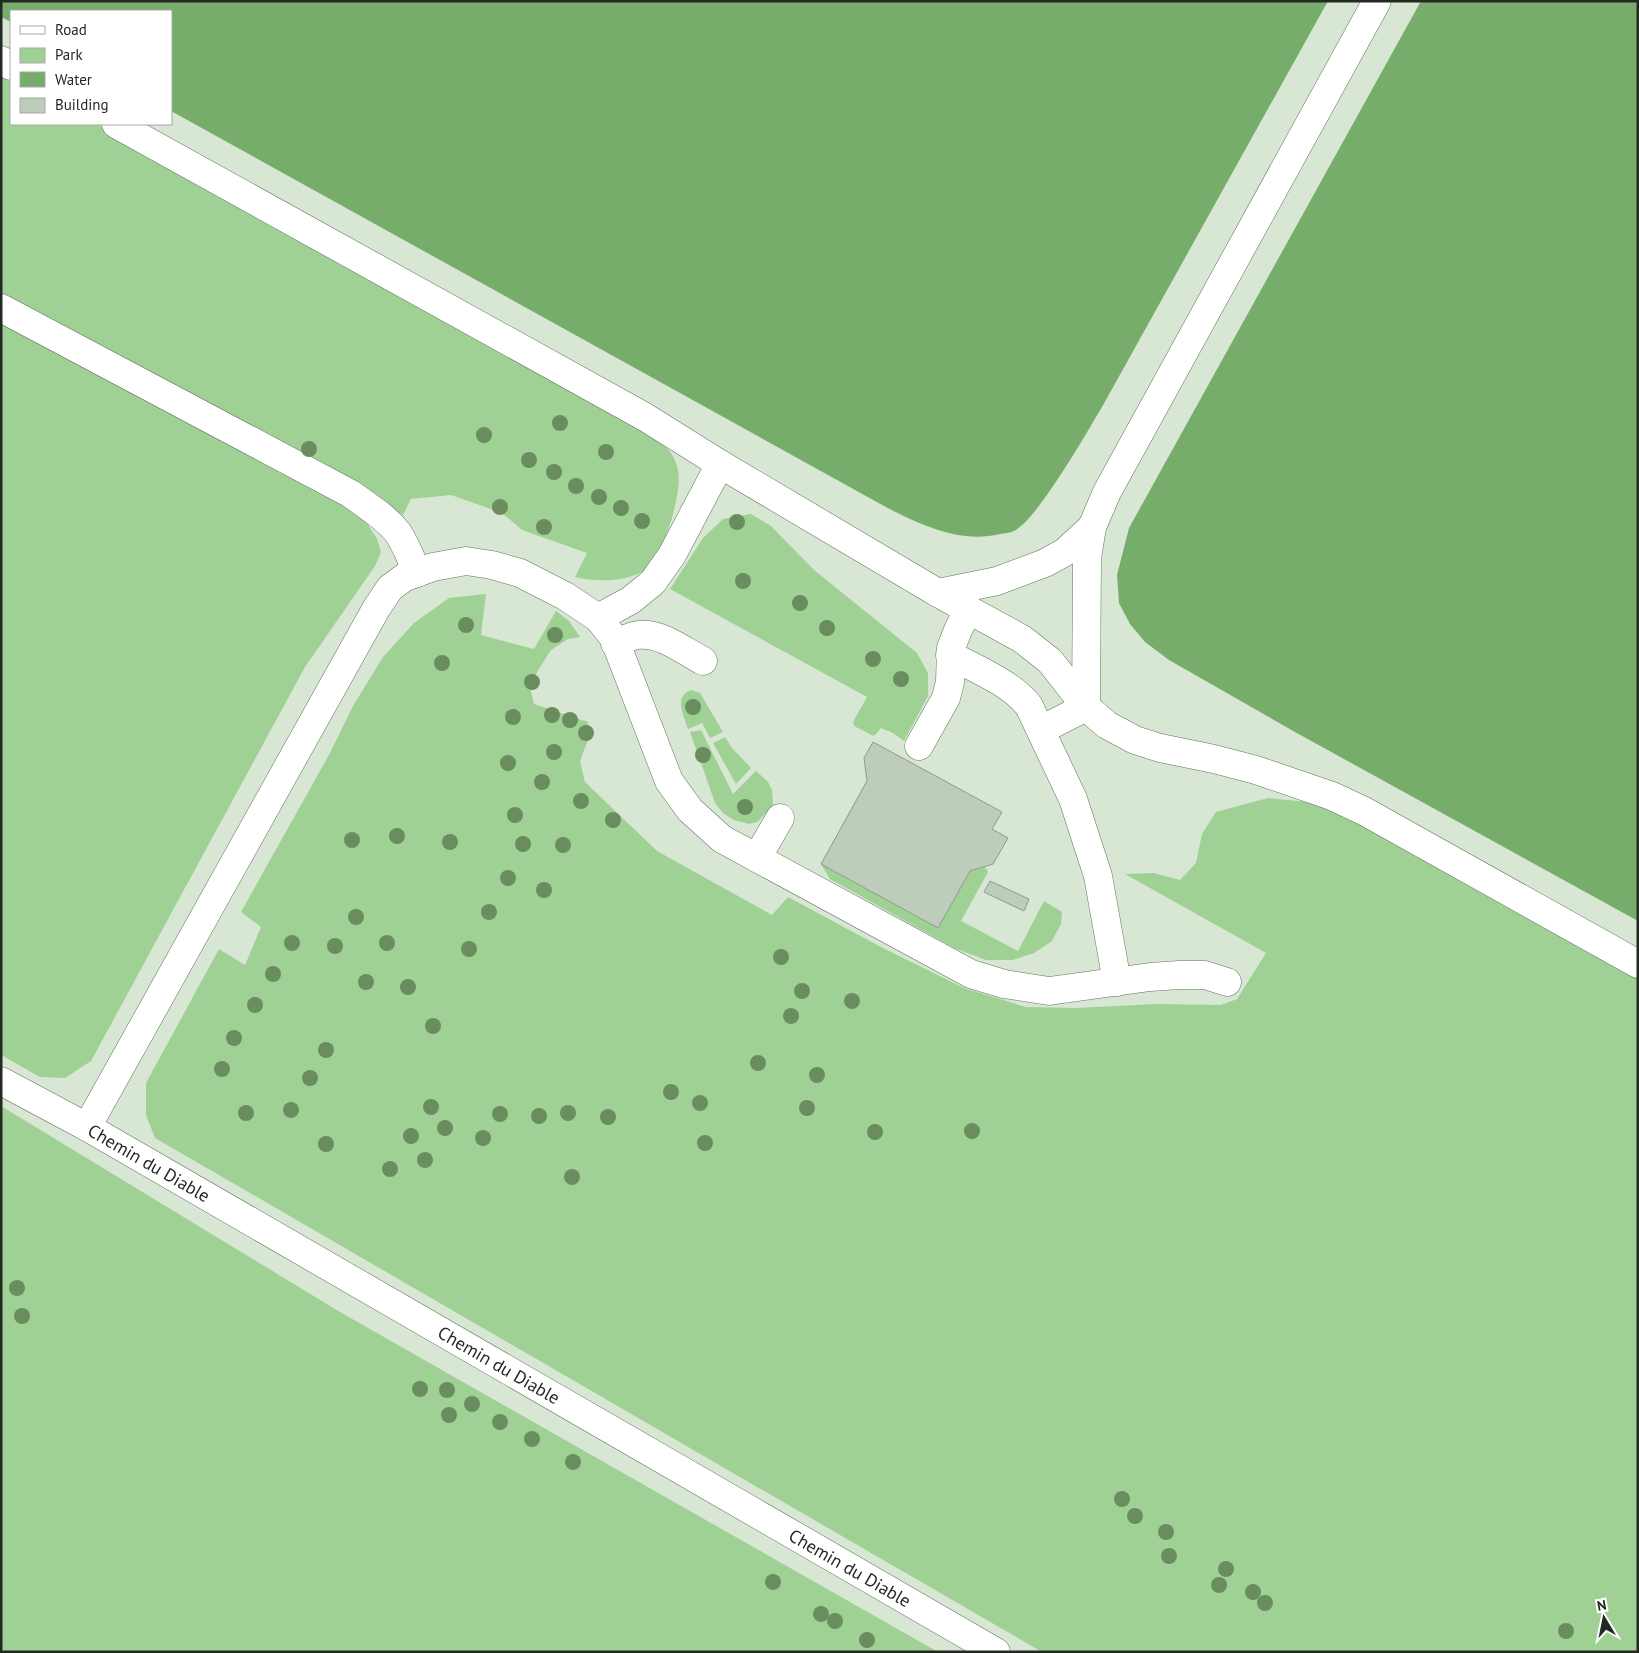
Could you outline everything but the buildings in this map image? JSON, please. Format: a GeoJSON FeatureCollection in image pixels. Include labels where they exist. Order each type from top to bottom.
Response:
{"type":"FeatureCollection","features":[{"type":"Feature","properties":{"kind":"street"},"geometry":{"type":"LineString","coordinates":[[1086,707],[1087,558],[1092,526],[1107,492],[1377,1]]}},
{"type":"Feature","properties":{"kind":"street"},"geometry":{"type":"LineString","coordinates":[[118,125],[645,417],[720,464],[938,593],[1022,639],[1050,661],[1086,707],[1107,726],[1135,740],[1160,748],[1256,770],[1332,796],[1364,810],[1638,964]]}},
{"type":"Feature","properties":{"kind":"street"},"geometry":{"type":"LineString","coordinates":[[1,308],[351,494],[386,521],[398,534],[409,553],[417,573]]}},
{"type":"Feature","properties":{"kind":"street"},"geometry":{"type":"LineString","coordinates":[[598,618],[631,600],[653,582],[672,555],[720,464]]}},
{"type":"Feature","properties":{"kind":"street"},"geometry":{"type":"LineString","coordinates":[[938,593],[997,581],[1045,563],[1066,552],[1092,526]]}},
{"type":"Feature","properties":{"kind":"street"},"geometry":{"type":"LineString","coordinates":[[87,1127],[376,609],[390,588],[405,578],[433,567],[466,562],[492,565],[520,574],[565,596],[598,618],[614,638],[669,781],[690,810],[722,839],[971,974],[1004,984],[1049,991],[1179,975],[1205,976],[1227,982]]}},
{"type":"Feature","properties":{"kind":"street"},"geometry":{"type":"LineString","coordinates":[[919,746],[946,698],[950,682],[951,648],[968,610]]}},
{"type":"Feature","properties":{"kind":"street"},"geometry":{"type":"LineString","coordinates":[[615,643],[637,635],[650,635],[659,637],[703,661]]}},
{"type":"Feature","properties":{"kind":"street"},"geometry":{"type":"LineString","coordinates":[[950,656],[1012,690],[1024,699],[1029,706],[1073,799],[1098,876],[1117,982]]}},
{"type":"Feature","properties":{"kind":"street"},"geometry":{"type":"LineString","coordinates":[[1041,730],[1086,707]]}},
{"type":"Feature","properties":{"kind":"street"},"geometry":{"type":"LineString","coordinates":[[757,858],[780,818]]}},
{"type":"Feature","properties":{"kind":"street","name":"Chemin du Diable"},"geometry":{"type":"LineString","coordinates":[[1,1081],[87,1127],[996,1652]]}},
{"type":"Feature","properties":{"kind":"green space"},"geometry":{"type":"Polygon","coordinates":[[[1,71],[10,76],[10,125],[99,125],[628,420],[668,450],[678,468],[679,480],[670,525],[657,555],[642,572],[618,579],[592,580],[575,577],[587,553],[522,530],[502,513],[451,495],[411,499],[403,515],[355,486],[1,298],[1,71]]]}},
{"type":"Feature","properties":{"kind":"green space"},"geometry":{"type":"Polygon","coordinates":[[[1,319],[346,504],[365,520],[377,539],[381,552],[375,566],[305,667],[91,1061],[65,1078],[40,1077],[1,1055],[1,319]]]}},
{"type":"Feature","properties":{"kind":"green space"},"geometry":{"type":"Polygon","coordinates":[[[751,514],[771,526],[814,570],[917,653],[928,673],[928,696],[904,741],[893,733],[881,728],[874,736],[854,726],[853,722],[867,697],[670,589],[703,538],[723,519],[751,514]]]}},
{"type":"Feature","properties":{"kind":"green space"},"geometry":{"type":"Polygon","coordinates":[[[486,594],[481,635],[534,649],[556,611],[569,621],[580,637],[568,639],[551,650],[537,672],[531,691],[534,704],[588,722],[588,740],[580,761],[585,782],[657,851],[772,915],[788,897],[881,947],[964,988],[1026,1007],[1076,1008],[1156,1004],[1221,1005],[1237,999],[1266,953],[1125,874],[1154,873],[1180,880],[1196,863],[1202,834],[1216,812],[1268,798],[1319,803],[1352,816],[1638,977],[1638,1652],[1042,1652],[155,1138],[146,1115],[146,1083],[219,949],[245,965],[261,927],[241,912],[330,753],[353,706],[383,657],[414,623],[449,598],[486,594]]]}},
{"type":"Feature","properties":{"kind":"green space"},"geometry":{"type":"Polygon","coordinates":[[[691,690],[700,693],[723,732],[710,738],[702,723],[688,729],[682,712],[681,702],[682,697],[691,690]]]}},
{"type":"Feature","properties":{"kind":"green space"},"geometry":{"type":"Polygon","coordinates":[[[701,730],[733,794],[756,771],[768,782],[772,790],[773,804],[757,822],[749,824],[734,820],[723,813],[715,803],[690,732],[701,730]]]}},
{"type":"Feature","properties":{"kind":"green space"},"geometry":{"type":"Polygon","coordinates":[[[725,737],[732,748],[751,768],[736,784],[713,743],[725,737]]]}},
{"type":"Feature","properties":{"kind":"green space"},"geometry":{"type":"Polygon","coordinates":[[[821,864],[938,928],[970,871],[985,867],[988,872],[961,921],[1018,951],[1044,901],[1062,912],[1061,924],[1052,941],[1034,953],[1013,960],[986,960],[954,948],[830,879],[821,864]]]}},
{"type":"Feature","properties":{"kind":"green space"},"geometry":{"type":"Polygon","coordinates":[[[1,1106],[340,1312],[938,1652],[1,1652],[1,1106]]]}},
{"type":"Feature","properties":{"kind":"water"},"geometry":{"type":"Polygon","coordinates":[[[1,1],[1328,1],[1074,454],[1048,494],[1024,524],[1012,532],[985,536],[955,534],[940,530],[884,506],[172,112],[172,10],[10,10],[10,22],[1,17],[1,1]]]}},
{"type":"Feature","properties":{"kind":"water"},"geometry":{"type":"Polygon","coordinates":[[[1421,1],[1638,1],[1638,921],[1295,732],[1169,660],[1145,642],[1130,624],[1119,603],[1117,575],[1129,528],[1421,1]]]}}]}
